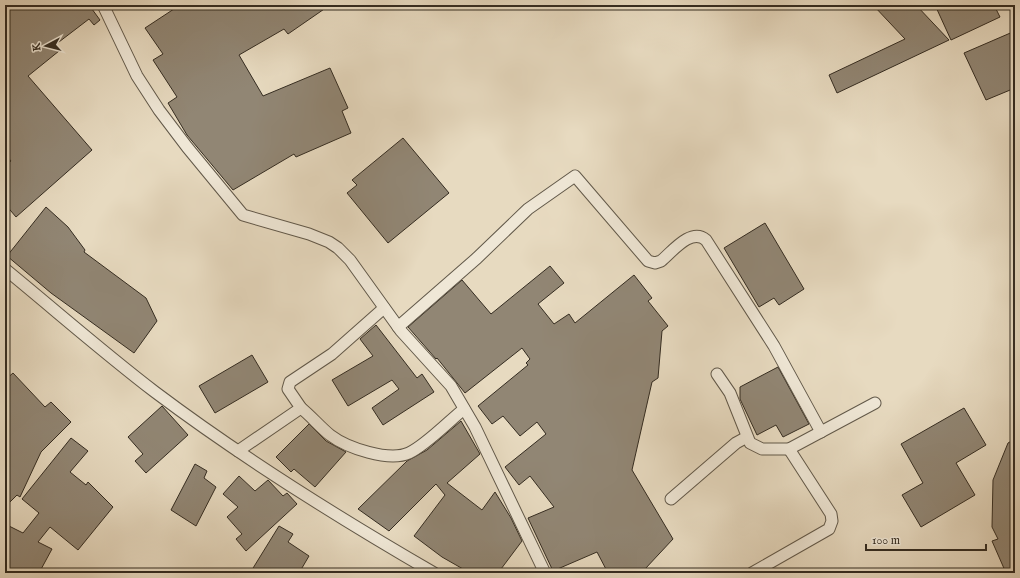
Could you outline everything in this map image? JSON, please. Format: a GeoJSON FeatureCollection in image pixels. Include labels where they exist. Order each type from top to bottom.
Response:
{"type":"FeatureCollection","features":[{"type":"Feature","properties":{"kind":"street"},"geometry":{"type":"LineString","coordinates":[[103,5],[137,76],[159,110],[187,148],[243,215],[309,234],[328,242],[350,260],[398,327],[451,386],[464,408],[519,515],[545,573]]}},
{"type":"Feature","properties":{"kind":"street"},"geometry":{"type":"LineString","coordinates":[[398,327],[477,258],[528,209],[575,176],[648,261],[661,261],[691,236],[700,236],[706,240],[774,346],[821,432]]}},
{"type":"Feature","properties":{"kind":"street"},"geometry":{"type":"LineString","coordinates":[[5,269],[155,392],[238,451],[379,541],[434,573]]}},
{"type":"Feature","properties":{"kind":"street"},"geometry":{"type":"LineString","coordinates":[[384,308],[332,354],[290,382],[288,389],[301,408],[330,435],[344,444],[362,450],[396,456],[413,450],[464,408]]}},
{"type":"Feature","properties":{"kind":"street"},"geometry":{"type":"LineString","coordinates":[[717,374],[730,393],[750,442],[762,449],[789,449],[875,403]]}},
{"type":"Feature","properties":{"kind":"street"},"geometry":{"type":"LineString","coordinates":[[238,451],[301,408]]}},
{"type":"Feature","properties":{"kind":"street"},"geometry":{"type":"LineString","coordinates":[[671,499],[736,443],[748,437]]}},
{"type":"Feature","properties":{"kind":"street"},"geometry":{"type":"LineString","coordinates":[[752,573],[829,529],[832,524],[831,514],[789,449]]}},
{"type":"Feature","properties":{"kind":"building"},"geometry":{"type":"Polygon","coordinates":[[[5,5],[89,5],[100,20],[94,25],[89,19],[55,45],[59,51],[28,76],[92,150],[16,217],[5,204],[5,166],[11,161],[5,154],[5,5]]]}},
{"type":"Feature","properties":{"kind":"building"},"geometry":{"type":"Polygon","coordinates":[[[180,5],[330,5],[288,34],[284,29],[239,55],[263,96],[330,68],[348,108],[342,111],[351,133],[296,157],[294,154],[233,190],[187,135],[168,103],[177,97],[153,60],[163,54],[145,28],[180,5]]]}},
{"type":"Feature","properties":{"kind":"building"},"geometry":{"type":"Polygon","coordinates":[[[873,5],[916,5],[949,40],[837,93],[829,75],[905,39],[873,5]]]}},
{"type":"Feature","properties":{"kind":"building"},"geometry":{"type":"Polygon","coordinates":[[[935,5],[994,5],[1000,17],[951,40],[935,5]]]}},
{"type":"Feature","properties":{"kind":"building"},"geometry":{"type":"Polygon","coordinates":[[[1015,31],[1015,88],[986,100],[964,53],[1015,31]]]}},
{"type":"Feature","properties":{"kind":"building"},"geometry":{"type":"Polygon","coordinates":[[[403,138],[449,193],[388,243],[347,193],[357,185],[352,180],[403,138]]]}},
{"type":"Feature","properties":{"kind":"building"},"geometry":{"type":"Polygon","coordinates":[[[46,207],[68,227],[85,250],[84,252],[146,298],[157,321],[134,353],[51,293],[7,256],[46,207]]]}},
{"type":"Feature","properties":{"kind":"building"},"geometry":{"type":"Polygon","coordinates":[[[765,223],[804,289],[779,305],[774,298],[759,307],[724,248],[765,223]]]}},
{"type":"Feature","properties":{"kind":"building"},"geometry":{"type":"Polygon","coordinates":[[[550,266],[564,283],[538,304],[554,324],[569,314],[575,323],[634,275],[652,298],[648,301],[668,326],[662,331],[658,378],[652,382],[632,470],[673,539],[645,569],[650,573],[608,573],[597,552],[553,571],[528,518],[554,507],[530,476],[519,485],[505,467],[546,434],[537,422],[520,436],[503,416],[492,424],[478,406],[528,365],[526,363],[530,359],[522,348],[465,393],[437,358],[436,359],[408,327],[462,280],[491,314],[550,266]]]}},
{"type":"Feature","properties":{"kind":"building"},"geometry":{"type":"Polygon","coordinates":[[[376,325],[417,378],[422,374],[434,392],[383,425],[372,408],[399,389],[392,380],[348,406],[332,380],[373,356],[360,339],[376,325]]]}},
{"type":"Feature","properties":{"kind":"building"},"geometry":{"type":"Polygon","coordinates":[[[252,355],[268,382],[215,413],[199,386],[252,355]]]}},
{"type":"Feature","properties":{"kind":"building"},"geometry":{"type":"Polygon","coordinates":[[[778,367],[809,424],[783,437],[776,425],[757,435],[740,399],[740,387],[778,367]]]}},
{"type":"Feature","properties":{"kind":"building"},"geometry":{"type":"Polygon","coordinates":[[[13,373],[45,407],[51,402],[71,422],[41,452],[20,497],[17,495],[5,507],[5,380],[13,373]]]}},
{"type":"Feature","properties":{"kind":"building"},"geometry":{"type":"Polygon","coordinates":[[[162,406],[188,435],[146,473],[135,461],[143,454],[128,437],[162,406]]]}},
{"type":"Feature","properties":{"kind":"building"},"geometry":{"type":"Polygon","coordinates":[[[964,408],[986,445],[956,463],[975,495],[921,527],[902,495],[923,483],[901,444],[964,408]]]}},
{"type":"Feature","properties":{"kind":"building"},"geometry":{"type":"Polygon","coordinates":[[[461,421],[480,454],[447,483],[482,510],[495,492],[511,518],[522,541],[498,573],[470,573],[442,557],[414,536],[445,495],[436,484],[389,531],[358,509],[407,461],[427,450],[461,421]]]}},
{"type":"Feature","properties":{"kind":"building"},"geometry":{"type":"Polygon","coordinates":[[[309,424],[326,441],[346,452],[315,487],[294,469],[291,472],[276,457],[309,424]]]}},
{"type":"Feature","properties":{"kind":"building"},"geometry":{"type":"Polygon","coordinates":[[[71,438],[88,451],[70,472],[86,485],[88,482],[113,507],[78,550],[50,527],[38,542],[52,549],[39,573],[5,573],[5,524],[23,533],[39,513],[22,499],[71,438]]]}},
{"type":"Feature","properties":{"kind":"building"},"geometry":{"type":"Polygon","coordinates":[[[1015,439],[1015,573],[1006,573],[992,541],[998,539],[992,527],[993,480],[1008,443],[1015,439]]]}},
{"type":"Feature","properties":{"kind":"building"},"geometry":{"type":"Polygon","coordinates":[[[195,464],[207,471],[204,478],[216,487],[196,526],[171,510],[195,464]]]}},
{"type":"Feature","properties":{"kind":"building"},"geometry":{"type":"Polygon","coordinates":[[[239,476],[255,491],[268,480],[283,496],[287,493],[297,504],[246,551],[236,539],[242,534],[227,517],[238,507],[223,494],[239,476]]]}},
{"type":"Feature","properties":{"kind":"building"},"geometry":{"type":"Polygon","coordinates":[[[279,526],[293,534],[288,542],[309,556],[299,573],[250,573],[279,526]]]}}]}
